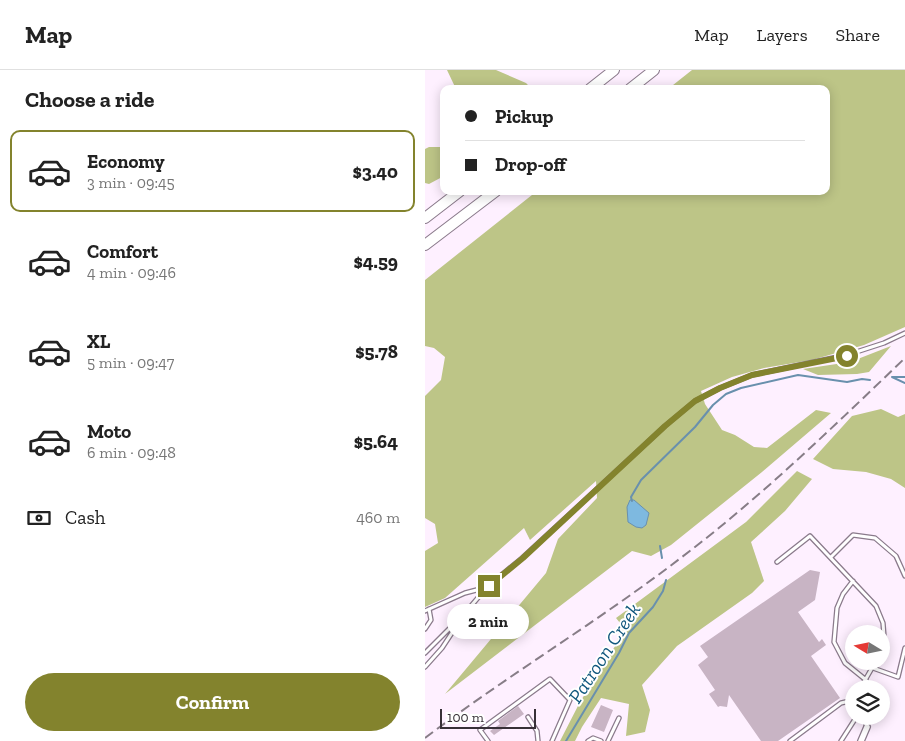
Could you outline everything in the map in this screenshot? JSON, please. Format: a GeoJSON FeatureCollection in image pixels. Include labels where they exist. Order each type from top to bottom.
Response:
{"type":"FeatureCollection","features":[{"type":"Feature","properties":{"kind":"highway"},"geometry":{"type":"LineString","coordinates":[[595,85],[614,70]]}},
{"type":"Feature","properties":{"kind":"highway"},"geometry":{"type":"LineString","coordinates":[[635,85],[654,70]]}},
{"type":"Feature","properties":{"kind":"highway"},"geometry":{"type":"LineString","coordinates":[[425,218],[455,195]]}},
{"type":"Feature","properties":{"kind":"highway"},"geometry":{"type":"LineString","coordinates":[[425,245],[491,195]]}},
{"type":"Feature","properties":{"kind":"highway"},"geometry":{"type":"LineString","coordinates":[[425,252],[481,203]]}},
{"type":"Feature","properties":{"kind":"street"},"geometry":{"type":"LineString","coordinates":[[861,741],[867,727]]}},
{"type":"Feature","properties":{"kind":"lane"},"geometry":{"type":"LineString","coordinates":[[425,653],[489,586],[523,558],[665,426],[695,401],[752,375],[847,356],[885,343],[905,333]]}},
{"type":"Feature","properties":{"kind":"lane"},"geometry":{"type":"LineString","coordinates":[[831,557],[853,535],[875,538],[896,556],[905,576]]}},
{"type":"Feature","properties":{"kind":"lane"},"geometry":{"type":"LineString","coordinates":[[777,562],[810,536],[876,606],[883,625]]}},
{"type":"Feature","properties":{"kind":"lane"},"geometry":{"type":"LineString","coordinates":[[853,581],[843,594],[837,608],[834,642],[845,663],[866,680],[872,670]]}},
{"type":"Feature","properties":{"kind":"lane"},"geometry":{"type":"LineString","coordinates":[[425,629],[431,620],[427,610],[465,593],[489,586]]}},
{"type":"Feature","properties":{"kind":"lane"},"geometry":{"type":"LineString","coordinates":[[425,666],[442,648],[465,613]]}},
{"type":"Feature","properties":{"kind":"lane"},"geometry":{"type":"LineString","coordinates":[[879,670],[898,677],[905,648]]}},
{"type":"Feature","properties":{"kind":"lane"},"geometry":{"type":"LineString","coordinates":[[488,741],[480,730],[550,679],[570,700],[552,741]]}},
{"type":"Feature","properties":{"kind":"lane"},"geometry":{"type":"LineString","coordinates":[[790,741],[845,702]]}},
{"type":"Feature","properties":{"kind":"lane"},"geometry":{"type":"LineString","coordinates":[[528,717],[537,731],[538,741]]}},
{"type":"Feature","properties":{"kind":"lane"},"geometry":{"type":"LineString","coordinates":[[608,741],[619,718]]}},
{"type":"Feature","properties":{"kind":"lane"},"geometry":{"type":"LineString","coordinates":[[841,741],[851,725]]}},
{"type":"Feature","properties":{"kind":"lane"},"geometry":{"type":"LineString","coordinates":[[588,741],[593,738],[601,741]]}},
{"type":"Feature","properties":{"kind":"green space"},"geometry":{"type":"Polygon","coordinates":[[[447,70],[496,70],[528,85],[454,85],[447,70]]]}},
{"type":"Feature","properties":{"kind":"green space"},"geometry":{"type":"Polygon","coordinates":[[[692,70],[905,70],[905,327],[864,345],[812,360],[764,368],[732,377],[701,391],[705,404],[722,430],[735,435],[754,447],[767,448],[816,410],[831,413],[762,472],[671,545],[651,556],[632,551],[445,694],[546,573],[558,539],[597,498],[596,481],[530,540],[524,528],[445,598],[425,607],[425,551],[438,543],[435,524],[425,518],[425,396],[441,380],[445,357],[434,348],[425,346],[425,280],[532,195],[830,195],[830,85],[673,85],[692,70]]]}},
{"type":"Feature","properties":{"kind":"green space"},"geometry":{"type":"Polygon","coordinates":[[[440,147],[440,178],[429,184],[425,183],[425,149],[440,147]]]}},
{"type":"Feature","properties":{"kind":"green space"},"geometry":{"type":"Polygon","coordinates":[[[891,346],[869,372],[818,375],[803,369],[850,362],[891,346]]]}},
{"type":"Feature","properties":{"kind":"green space"},"geometry":{"type":"Polygon","coordinates":[[[881,409],[898,417],[905,414],[905,488],[891,479],[866,472],[833,469],[813,459],[852,416],[881,409]]]}},
{"type":"Feature","properties":{"kind":"green space"},"geometry":{"type":"Polygon","coordinates":[[[797,471],[812,479],[785,511],[751,542],[764,581],[752,593],[677,646],[642,685],[650,710],[645,732],[626,736],[629,704],[601,698],[575,741],[560,741],[580,702],[617,643],[620,623],[616,618],[746,522],[797,471]]]}},
{"type":"Feature","properties":{"kind":"water"},"geometry":{"type":"Polygon","coordinates":[[[630,500],[634,500],[649,513],[646,525],[642,528],[628,522],[627,507],[630,500]]]}},
{"type":"Feature","properties":{"kind":"building"},"geometry":{"type":"Polygon","coordinates":[[[810,570],[820,572],[815,600],[798,612],[819,642],[822,639],[826,645],[811,656],[840,698],[778,741],[761,741],[729,695],[727,707],[718,707],[709,694],[715,690],[698,665],[708,657],[700,646],[810,570]]]}},
{"type":"Feature","properties":{"kind":"building"},"geometry":{"type":"Polygon","coordinates":[[[601,705],[613,710],[604,732],[591,727],[601,705]]]}},
{"type":"Feature","properties":{"kind":"building"},"geometry":{"type":"Polygon","coordinates":[[[518,706],[524,714],[494,735],[490,731],[500,724],[498,721],[518,706]]]}},
{"type":"Feature","properties":{"kind":"waterway","name":"Patroon Creek"},"geometry":{"type":"LineString","coordinates":[[632,501],[631,497],[641,480],[695,427],[713,405],[726,394],[741,388],[798,375],[847,382],[862,379],[870,380]]}},
{"type":"Feature","properties":{"kind":"waterway","name":"Patroon Creek"},"geometry":{"type":"LineString","coordinates":[[892,377],[905,383]]}},
{"type":"Feature","properties":{"kind":"waterway","name":"Patroon Creek"},"geometry":{"type":"LineString","coordinates":[[892,377],[905,377]]}},
{"type":"Feature","properties":{"kind":"waterway","name":"Patroon Creek"},"geometry":{"type":"LineString","coordinates":[[660,546],[662,558]]}},
{"type":"Feature","properties":{"kind":"waterway","name":"Patroon Creek"},"geometry":{"type":"LineString","coordinates":[[566,741],[629,633],[653,607],[663,591],[666,580]]}},
{"type":"Feature","properties":{"kind":"railway"},"geometry":{"type":"LineString","coordinates":[[425,738],[651,581],[682,557],[796,461],[905,358]]}},
{"type":"Feature","properties":{"kind":"route"},"geometry":{"type":"LineString","coordinates":[[489,586],[523,558],[596,488],[679,413],[695,401],[752,375],[847,356]]}}]}
